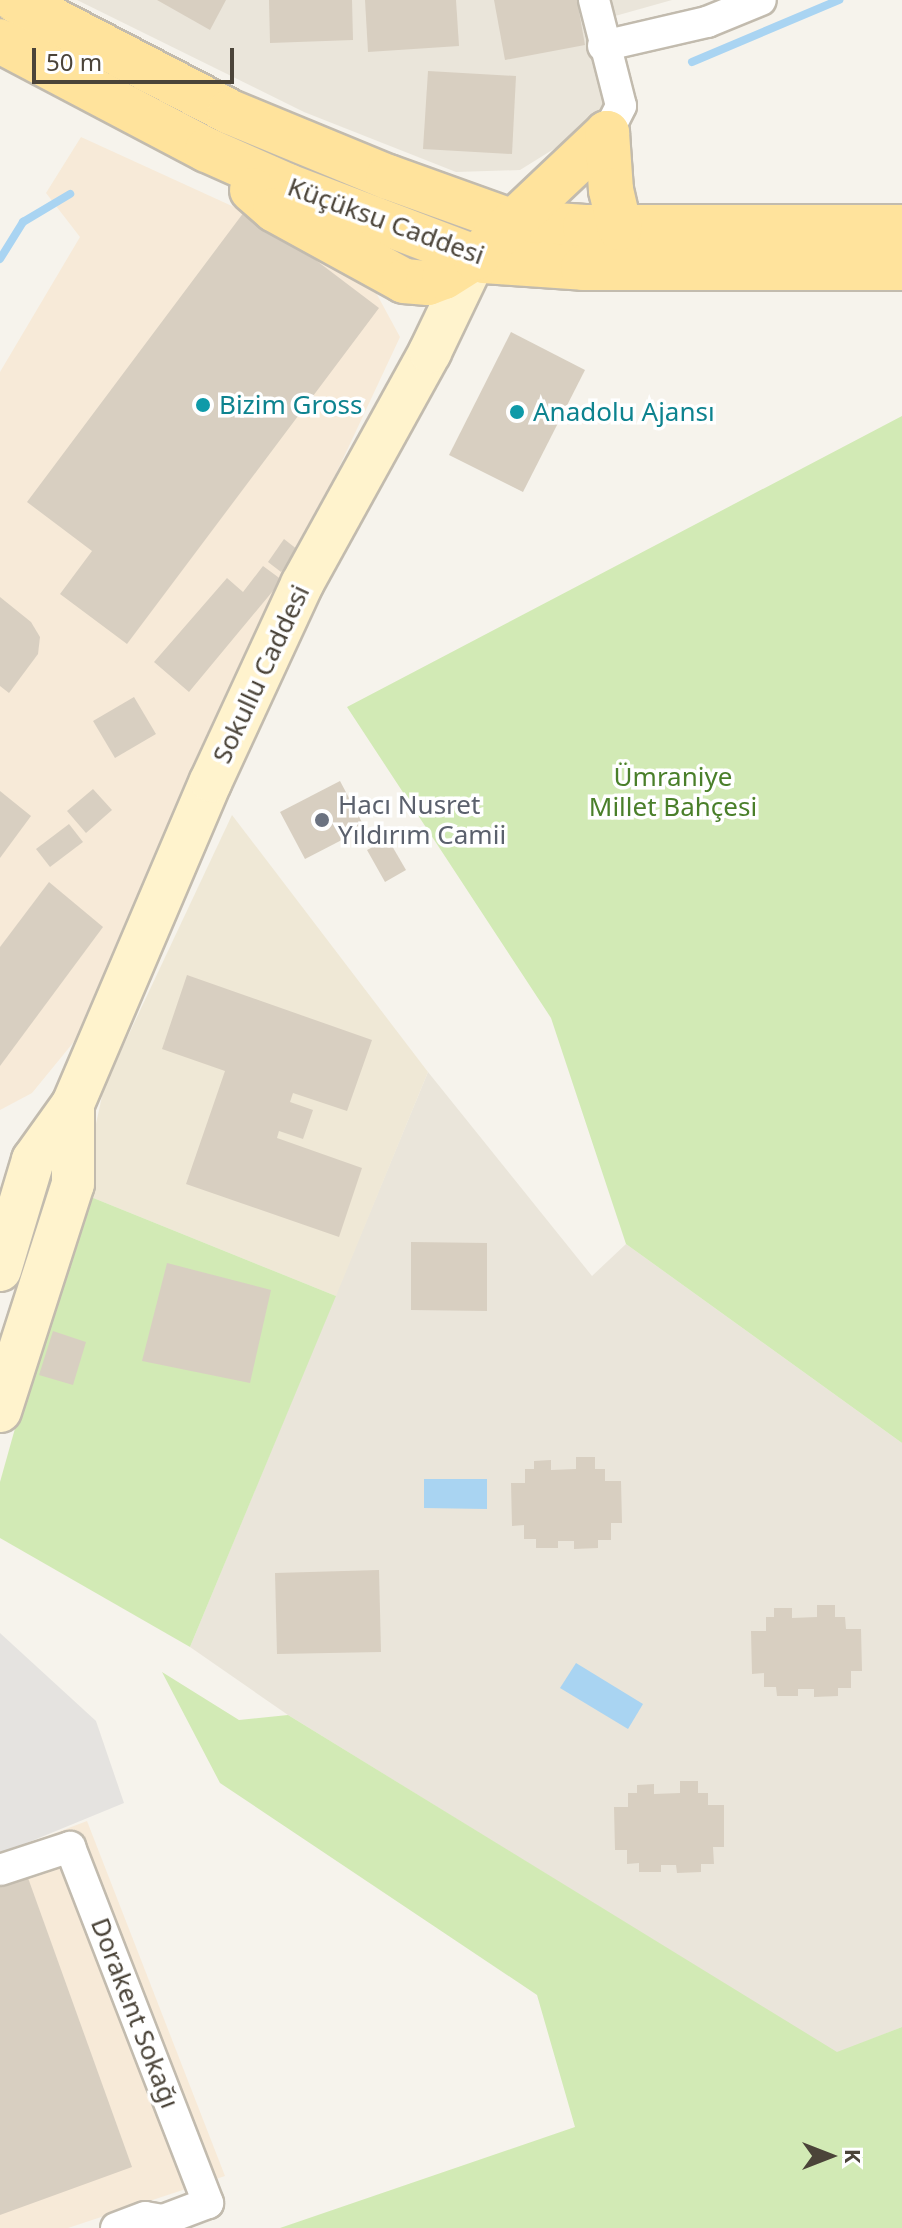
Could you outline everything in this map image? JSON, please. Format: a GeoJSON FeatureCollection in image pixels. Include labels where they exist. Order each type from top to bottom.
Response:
{"type":"FeatureCollection","features":[{"type":"Feature","properties":{"kind":"main road","name":"Küçüksu Caddesi"},"geometry":{"type":"LineString","coordinates":[[15,0],[230,112],[498,217],[548,227],[902,227]]}},
{"type":"Feature","properties":{"kind":"main road","name":"Küçüksu Caddesi"},"geometry":{"type":"LineString","coordinates":[[0,41],[207,150],[288,186],[475,258],[583,268],[902,268]]}},
{"type":"Feature","properties":{"kind":"main road"},"geometry":{"type":"LineString","coordinates":[[207,150],[275,210],[404,281],[436,280],[475,258],[498,217],[607,133]]}},
{"type":"Feature","properties":{"kind":"main road"},"geometry":{"type":"LineString","coordinates":[[607,133],[611,190],[620,228]]}},
{"type":"Feature","properties":{"kind":"street"},"geometry":{"type":"LineString","coordinates":[[594,0],[603,46],[621,106],[607,133]]}},
{"type":"Feature","properties":{"kind":"street"},"geometry":{"type":"LineString","coordinates":[[603,46],[707,22],[761,0]]}},
{"type":"Feature","properties":{"kind":"street","name":"Sokullu Caddesi"},"geometry":{"type":"LineString","coordinates":[[0,1270],[33,1160],[73,1104],[211,781],[302,584],[430,352],[475,258]]}},
{"type":"Feature","properties":{"kind":"street"},"geometry":{"type":"LineString","coordinates":[[404,281],[430,352]]}},
{"type":"Feature","properties":{"kind":"street","name":"Sokullu Caddesi"},"geometry":{"type":"LineString","coordinates":[[0,1411],[73,1184],[73,1104]]}},
{"type":"Feature","properties":{"kind":"street","name":"Dorakent Sokağı"},"geometry":{"type":"LineString","coordinates":[[0,1870],[70,1847],[208,2203],[161,2224],[145,2217],[116,2228]]}},
{"type":"Feature","properties":{"kind":"shaded area"},"geometry":{"type":"Polygon","coordinates":[[[77,0],[672,0],[608,18],[580,11],[615,111],[520,170],[456,172],[304,112],[77,0]]]}},
{"type":"Feature","properties":{"kind":"shaded area"},"geometry":{"type":"Polygon","coordinates":[[[81,137],[361,265],[400,337],[232,696],[86,1027],[32,1093],[0,1110],[0,372],[80,237],[46,193],[81,137]]]}},
{"type":"Feature","properties":{"kind":"shaded area"},"geometry":{"type":"Polygon","coordinates":[[[232,815],[428,1072],[336,1296],[81,1193],[104,1087],[232,815]]]}},
{"type":"Feature","properties":{"kind":"shaded area"},"geometry":{"type":"Polygon","coordinates":[[[428,1072],[592,1276],[626,1244],[902,1443],[902,2027],[837,2053],[288,1715],[190,1647],[428,1072]]]}},
{"type":"Feature","properties":{"kind":"shaded area"},"geometry":{"type":"Polygon","coordinates":[[[0,1633],[96,1721],[124,1803],[0,1854],[0,1633]]]}},
{"type":"Feature","properties":{"kind":"shaded area"},"geometry":{"type":"Polygon","coordinates":[[[87,1821],[225,2176],[68,2228],[0,2228],[0,1854],[87,1821]]]}},
{"type":"Feature","properties":{"kind":"green space","name":"Ümraniye Millet Bahçesi"},"geometry":{"type":"Polygon","coordinates":[[[902,416],[902,1443],[626,1244],[551,1018],[347,707],[902,416]]]}},
{"type":"Feature","properties":{"kind":"green space"},"geometry":{"type":"Polygon","coordinates":[[[81,1193],[336,1296],[190,1647],[0,1538],[0,1482],[81,1193]]]}},
{"type":"Feature","properties":{"kind":"green space"},"geometry":{"type":"Polygon","coordinates":[[[162,1672],[239,1720],[288,1715],[837,2052],[902,2027],[902,2228],[280,2228],[575,2127],[537,1995],[220,1783],[162,1672]]]}},
{"type":"Feature","properties":{"kind":"water"},"geometry":{"type":"Polygon","coordinates":[[[424,1479],[487,1479],[487,1509],[424,1508],[424,1479]]]}},
{"type":"Feature","properties":{"kind":"water"},"geometry":{"type":"Polygon","coordinates":[[[576,1663],[643,1704],[628,1729],[560,1688],[576,1663]]]}},
{"type":"Feature","properties":{"kind":"building"},"geometry":{"type":"Polygon","coordinates":[[[157,0],[226,0],[210,30],[157,0]]]}},
{"type":"Feature","properties":{"kind":"building"},"geometry":{"type":"Polygon","coordinates":[[[269,0],[352,0],[353,40],[270,43],[269,0]]]}},
{"type":"Feature","properties":{"kind":"building"},"geometry":{"type":"Polygon","coordinates":[[[365,0],[456,0],[459,46],[368,52],[365,0]]]}},
{"type":"Feature","properties":{"kind":"building"},"geometry":{"type":"Polygon","coordinates":[[[494,0],[577,0],[585,45],[505,60],[494,0]]]}},
{"type":"Feature","properties":{"kind":"building"},"geometry":{"type":"Polygon","coordinates":[[[428,71],[516,76],[512,154],[423,149],[428,71]]]}},
{"type":"Feature","properties":{"kind":"building","name":"Bizim Gross"},"geometry":{"type":"Polygon","coordinates":[[[247,208],[379,308],[127,644],[60,594],[92,551],[27,502],[247,208]]]}},
{"type":"Feature","properties":{"kind":"building","name":"Anadolu Ajansı"},"geometry":{"type":"Polygon","coordinates":[[[511,332],[585,370],[523,492],[449,455],[511,332]]]}},
{"type":"Feature","properties":{"kind":"building"},"geometry":{"type":"Polygon","coordinates":[[[284,539],[298,550],[281,572],[268,562],[284,539]]]}},
{"type":"Feature","properties":{"kind":"building"},"geometry":{"type":"Polygon","coordinates":[[[263,566],[282,580],[189,692],[154,662],[227,578],[243,592],[263,566]]]}},
{"type":"Feature","properties":{"kind":"building"},"geometry":{"type":"Polygon","coordinates":[[[0,597],[31,622],[40,637],[38,654],[9,693],[0,686],[0,597]]]}},
{"type":"Feature","properties":{"kind":"building"},"geometry":{"type":"Polygon","coordinates":[[[134,697],[156,734],[115,758],[93,721],[134,697]]]}},
{"type":"Feature","properties":{"kind":"building","name":"Hacı Nusret Yıldırım Camii"},"geometry":{"type":"Polygon","coordinates":[[[340,781],[365,828],[305,859],[280,812],[340,781]]]}},
{"type":"Feature","properties":{"kind":"building"},"geometry":{"type":"Polygon","coordinates":[[[93,789],[112,810],[86,833],[67,811],[93,789]]]}},
{"type":"Feature","properties":{"kind":"building"},"geometry":{"type":"Polygon","coordinates":[[[0,791],[31,816],[0,858],[0,791]]]}},
{"type":"Feature","properties":{"kind":"building"},"geometry":{"type":"Polygon","coordinates":[[[69,824],[83,842],[50,867],[36,849],[69,824]]]}},
{"type":"Feature","properties":{"kind":"building"},"geometry":{"type":"Polygon","coordinates":[[[388,839],[406,870],[385,882],[367,850],[388,839]]]}},
{"type":"Feature","properties":{"kind":"building"},"geometry":{"type":"Polygon","coordinates":[[[49,882],[103,927],[0,1066],[0,947],[49,882]]]}},
{"type":"Feature","properties":{"kind":"building"},"geometry":{"type":"Polygon","coordinates":[[[187,975],[372,1040],[347,1111],[293,1093],[290,1102],[313,1110],[303,1139],[279,1131],[277,1138],[362,1168],[339,1237],[186,1184],[225,1071],[162,1049],[187,975]]]}},
{"type":"Feature","properties":{"kind":"building"},"geometry":{"type":"Polygon","coordinates":[[[411,1242],[487,1243],[487,1311],[411,1310],[411,1242]]]}},
{"type":"Feature","properties":{"kind":"building"},"geometry":{"type":"Polygon","coordinates":[[[167,1263],[271,1290],[250,1383],[142,1361],[167,1263]]]}},
{"type":"Feature","properties":{"kind":"building"},"geometry":{"type":"Polygon","coordinates":[[[53,1331],[86,1342],[73,1385],[39,1375],[53,1331]]]}},
{"type":"Feature","properties":{"kind":"building"},"geometry":{"type":"Polygon","coordinates":[[[576,1457],[595,1457],[595,1469],[605,1469],[605,1481],[621,1481],[622,1523],[611,1523],[611,1540],[598,1540],[598,1548],[574,1549],[574,1541],[558,1541],[558,1548],[536,1548],[536,1539],[524,1539],[524,1525],[512,1526],[511,1483],[525,1483],[525,1469],[534,1469],[534,1461],[551,1460],[551,1470],[576,1469],[576,1457]]]}},
{"type":"Feature","properties":{"kind":"building"},"geometry":{"type":"Polygon","coordinates":[[[379,1570],[381,1652],[277,1654],[275,1573],[379,1570]]]}},
{"type":"Feature","properties":{"kind":"building"},"geometry":{"type":"Polygon","coordinates":[[[817,1605],[835,1605],[835,1617],[845,1617],[846,1629],[861,1629],[862,1671],[851,1671],[851,1688],[838,1688],[838,1696],[814,1697],[814,1689],[798,1689],[798,1696],[777,1696],[776,1687],[764,1687],[764,1673],[752,1674],[751,1631],[766,1631],[766,1617],[774,1617],[774,1608],[792,1608],[792,1618],[817,1617],[817,1605]]]}},
{"type":"Feature","properties":{"kind":"building"},"geometry":{"type":"Polygon","coordinates":[[[680,1781],[698,1781],[698,1793],[708,1793],[708,1805],[724,1805],[724,1847],[713,1847],[714,1864],[701,1864],[701,1872],[677,1873],[676,1865],[661,1865],[661,1872],[639,1872],[639,1863],[627,1864],[627,1850],[615,1850],[614,1807],[628,1807],[628,1793],[637,1793],[637,1785],[654,1784],[654,1794],[680,1793],[680,1781]]]}},
{"type":"Feature","properties":{"kind":"building"},"geometry":{"type":"Polygon","coordinates":[[[23,1864],[132,2167],[0,2215],[0,1872],[23,1864]]]}},
{"type":"Feature","properties":{"kind":"waterway"},"geometry":{"type":"LineString","coordinates":[[692,62],[839,0]]}},
{"type":"Feature","properties":{"kind":"waterway"},"geometry":{"type":"LineString","coordinates":[[0,259],[23,222],[70,194]]}},
{"type":"Feature","properties":{"kind":"place","name":"Bizim Gross"},"geometry":{"type":"Point","coordinates":[203,405]}},
{"type":"Feature","properties":{"kind":"place","name":"Anadolu Ajansı"},"geometry":{"type":"Point","coordinates":[517,412]}},
{"type":"Feature","properties":{"kind":"place","name":"Hacı Nusret Yıldırım Camii"},"geometry":{"type":"Point","coordinates":[322,820]}}]}
